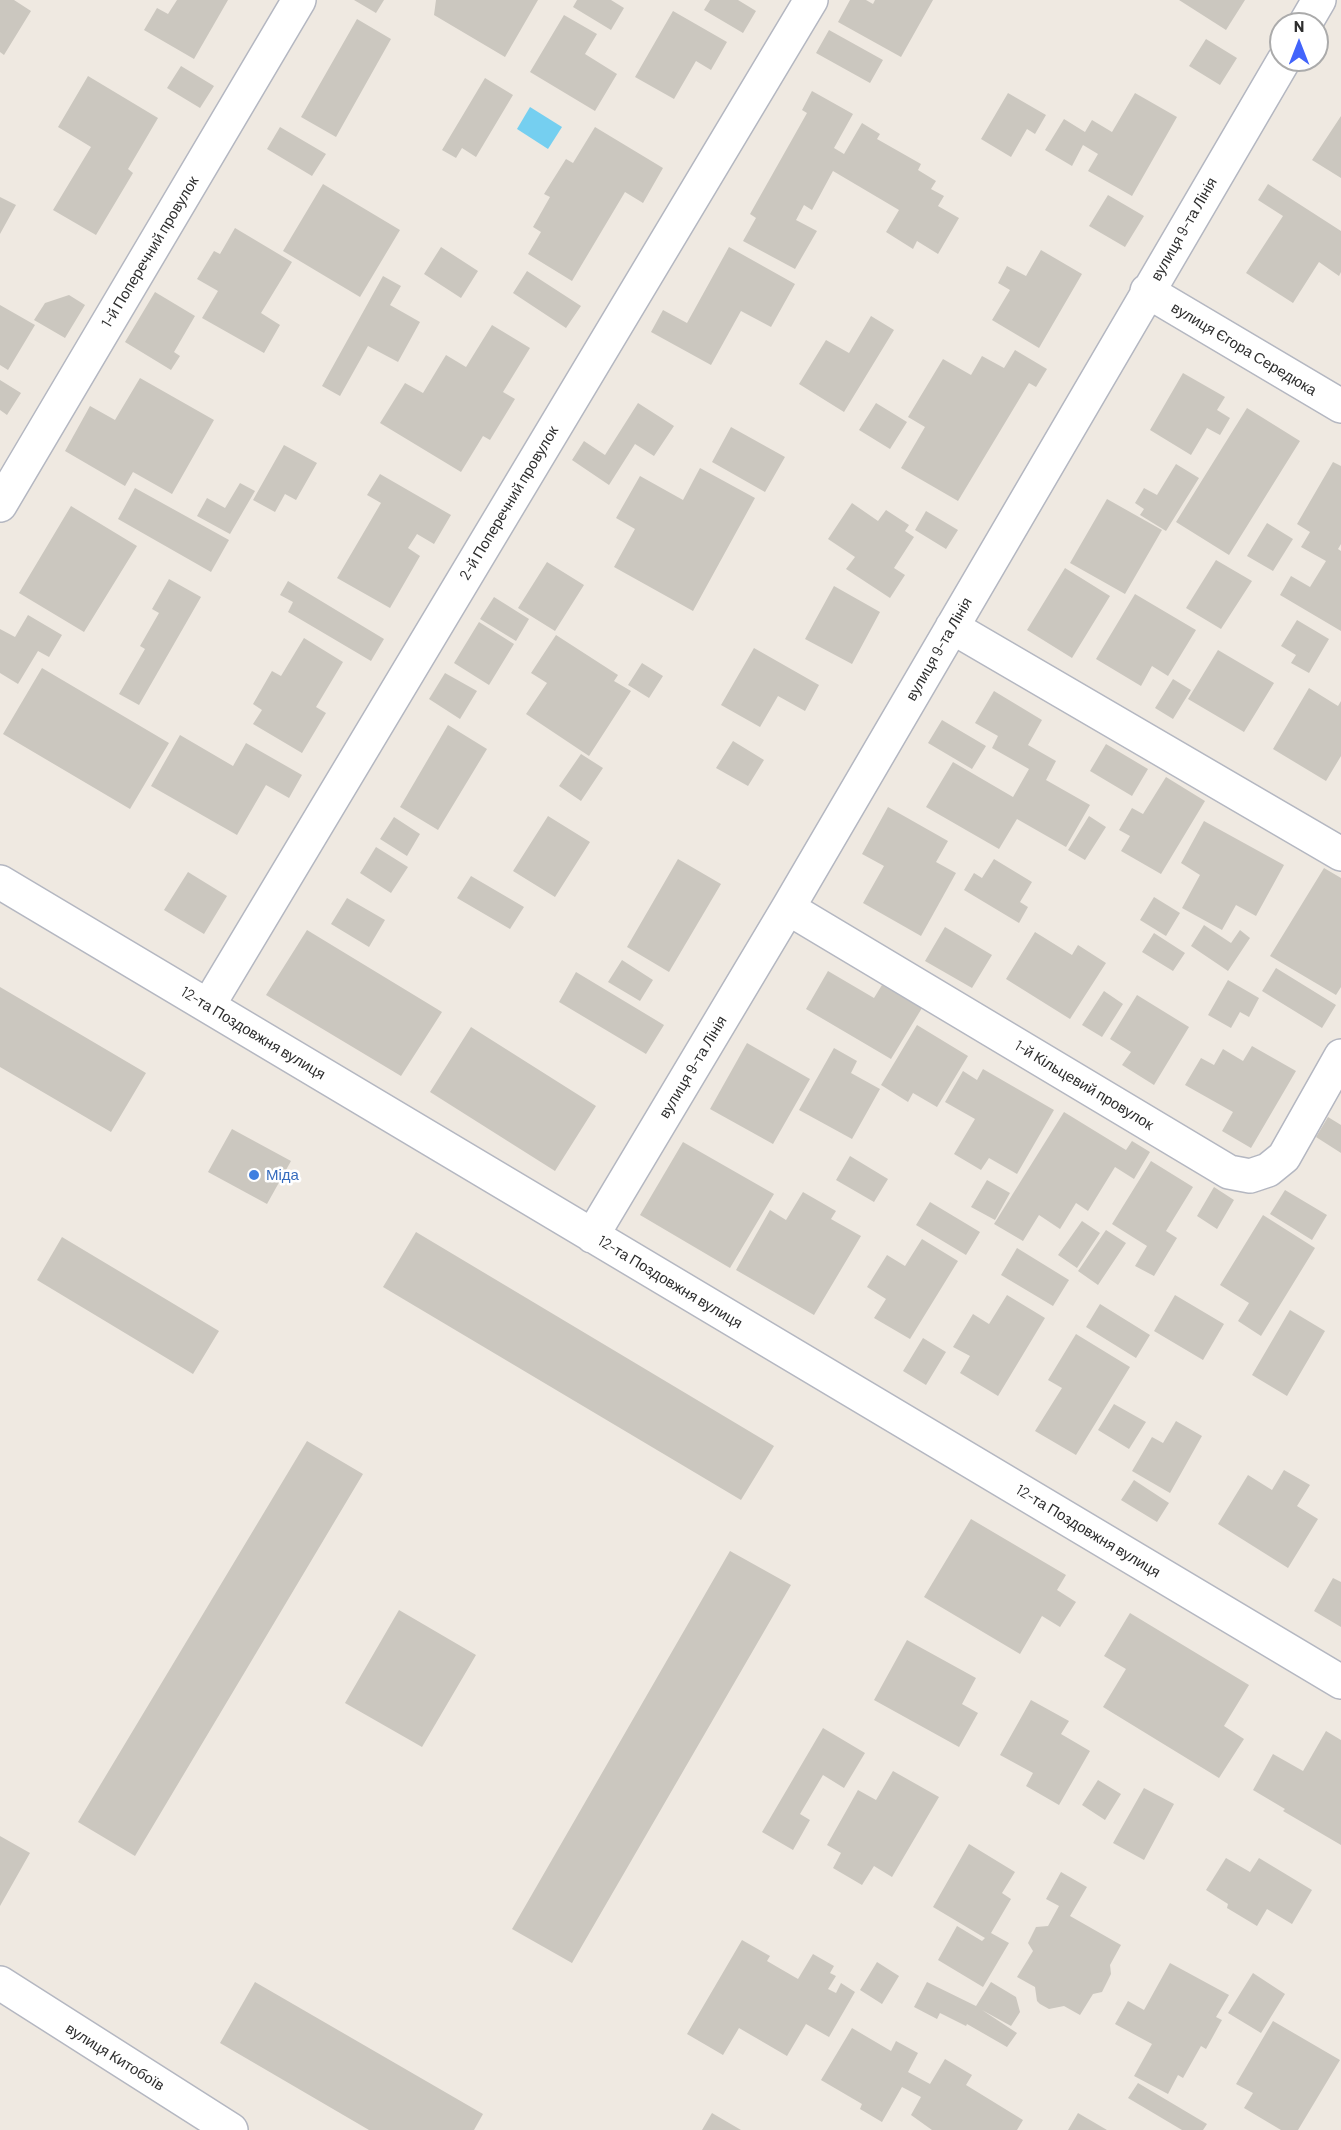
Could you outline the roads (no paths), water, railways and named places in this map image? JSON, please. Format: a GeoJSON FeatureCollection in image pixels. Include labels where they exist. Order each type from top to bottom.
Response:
{"type":"FeatureCollection","features":[{"type":"Feature","properties":{"kind":"street","name":"1-й Поперечний провулок"},"geometry":{"type":"LineString","coordinates":[[0,505],[299,0]]}},
{"type":"Feature","properties":{"kind":"street","name":"2-й Поперечний провулок"},"geometry":{"type":"LineString","coordinates":[[208,1006],[811,0]]}},
{"type":"Feature","properties":{"kind":"street","name":"вулиця 9-та Лінія"},"geometry":{"type":"LineString","coordinates":[[592,1236],[788,908],[1277,72]]}},
{"type":"Feature","properties":{"kind":"street","name":"вулиця Єгора Середюка"},"geometry":{"type":"LineString","coordinates":[[1148,291],[1341,406]]}},
{"type":"Feature","properties":{"kind":"street"},"geometry":{"type":"LineString","coordinates":[[952,627],[1341,854]]}},
{"type":"Feature","properties":{"kind":"street","name":"12-та Поздовжня вулиця"},"geometry":{"type":"LineString","coordinates":[[0,882],[1341,1682]]}},
{"type":"Feature","properties":{"kind":"street","name":"1-й Кільцевий провулок"},"geometry":{"type":"LineString","coordinates":[[788,908],[1229,1172],[1250,1176],[1268,1170],[1284,1157],[1341,1056]]}},
{"type":"Feature","properties":{"kind":"street","name":"вулиця Китобоїв"},"geometry":{"type":"LineString","coordinates":[[0,1983],[231,2130]]}},
{"type":"Feature","properties":{"kind":"water"},"geometry":{"type":"Polygon","coordinates":[[[530,107],[562,127],[548,149],[517,129],[530,107]]]}},
{"type":"Feature","properties":{"kind":"place","name":"Міда"},"geometry":{"type":"Point","coordinates":[254,1175]}}]}
